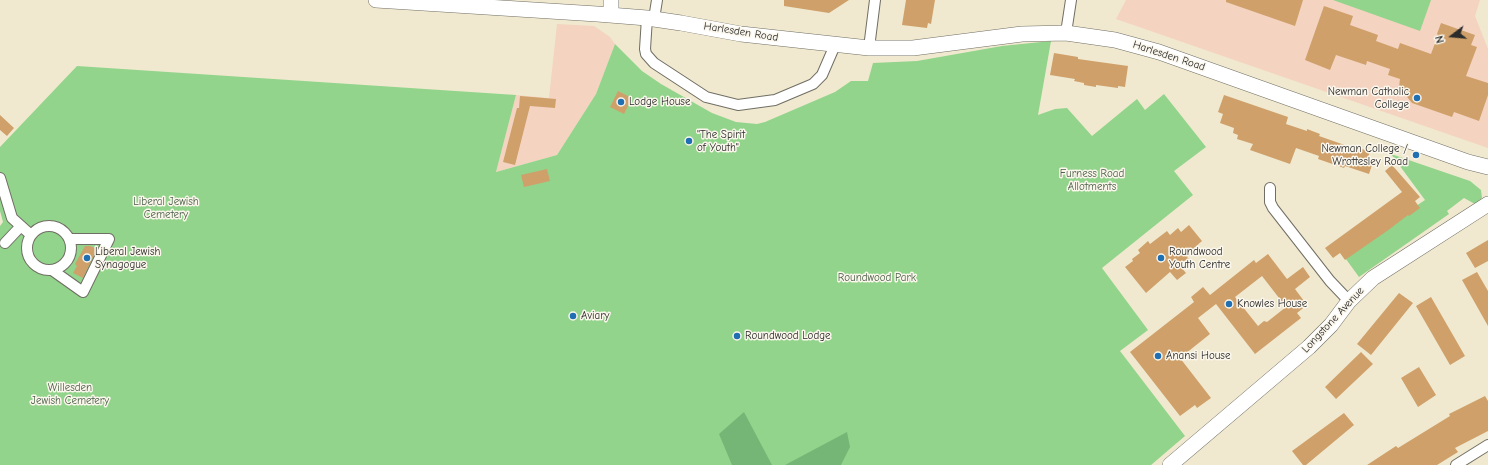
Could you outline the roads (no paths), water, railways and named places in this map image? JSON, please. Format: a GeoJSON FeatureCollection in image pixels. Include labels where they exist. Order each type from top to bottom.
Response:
{"type":"FeatureCollection","features":[{"type":"Feature","properties":{"kind":"street","name":"Harlesden Road"},"geometry":{"type":"LineString","coordinates":[[376,0],[611,7],[650,18],[741,34],[869,48],[913,48],[1022,34],[1066,33],[1115,40],[1159,52],[1468,162],[1488,167]]}},
{"type":"Feature","properties":{"kind":"street"},"geometry":{"type":"LineString","coordinates":[[657,0],[650,18],[645,50],[648,57],[654,63],[706,97],[738,106],[775,100],[812,84],[822,75],[835,45]]}},
{"type":"Feature","properties":{"kind":"street"},"geometry":{"type":"LineString","coordinates":[[869,48],[875,0]]}},
{"type":"Feature","properties":{"kind":"street"},"geometry":{"type":"LineString","coordinates":[[1066,33],[1071,0]]}},
{"type":"Feature","properties":{"kind":"street"},"geometry":{"type":"LineString","coordinates":[[0,178],[12,218],[31,235]]}},
{"type":"Feature","properties":{"kind":"street"},"geometry":{"type":"LineString","coordinates":[[1270,188],[1270,202],[1273,208],[1330,281],[1349,301]]}},
{"type":"Feature","properties":{"kind":"street","name":"Longstone Avenue"},"geometry":{"type":"LineString","coordinates":[[1170,465],[1309,348],[1331,325],[1349,301],[1373,278],[1488,204]]}},
{"type":"Feature","properties":{"kind":"street"},"geometry":{"type":"LineString","coordinates":[[50,225],[57,227],[64,230],[70,240],[72,251],[70,258],[61,267],[52,270],[45,270],[32,263],[27,249],[31,235],[36,230],[43,226],[50,225]]}},
{"type":"Feature","properties":{"kind":"street"},"geometry":{"type":"LineString","coordinates":[[5,244],[21,226]]}},
{"type":"Feature","properties":{"kind":"street"},"geometry":{"type":"LineString","coordinates":[[52,270],[83,292],[109,239],[70,240]]}},
{"type":"Feature","properties":{"kind":"street"},"geometry":{"type":"LineString","coordinates":[[1456,465],[1488,445]]}},
{"type":"Feature","properties":{"kind":"place","name":"Newman Catholic College"},"geometry":{"type":"Point","coordinates":[1417,98]}},
{"type":"Feature","properties":{"kind":"place","name":"Lodge House"},"geometry":{"type":"Point","coordinates":[621,102]}},
{"type":"Feature","properties":{"kind":"place","name":"\"The Spirit of Youth\""},"geometry":{"type":"Point","coordinates":[689,141]}},
{"type":"Feature","properties":{"kind":"place","name":"Newman College / Wrottesley Road"},"geometry":{"type":"Point","coordinates":[1416,155]}},
{"type":"Feature","properties":{"kind":"place","name":"Liberal Jewish Synagogue"},"geometry":{"type":"Point","coordinates":[87,258]}},
{"type":"Feature","properties":{"kind":"place","name":"Roundwood Youth Centre"},"geometry":{"type":"Point","coordinates":[1161,258]}},
{"type":"Feature","properties":{"kind":"place","name":"Knowles House"},"geometry":{"type":"Point","coordinates":[1229,304]}},
{"type":"Feature","properties":{"kind":"place","name":"Aviary"},"geometry":{"type":"Point","coordinates":[573,316]}},
{"type":"Feature","properties":{"kind":"place","name":"Roundwood Lodge"},"geometry":{"type":"Point","coordinates":[737,336]}},
{"type":"Feature","properties":{"kind":"place","name":"Anansi House"},"geometry":{"type":"Point","coordinates":[1158,356]}},
{"type":"Feature","properties":{"kind":"park label","name":"Furness Road Allotments"},"geometry":{"type":"Point","coordinates":[1092,180]}},
{"type":"Feature","properties":{"kind":"park label","name":"Liberal Jewish Cemetery"},"geometry":{"type":"Point","coordinates":[166,208]}},
{"type":"Feature","properties":{"kind":"park label","name":"Roundwood Park"},"geometry":{"type":"Point","coordinates":[877,278]}},
{"type":"Feature","properties":{"kind":"park label","name":"Willesden Jewish Cemetery"},"geometry":{"type":"Point","coordinates":[70,394]}}]}
